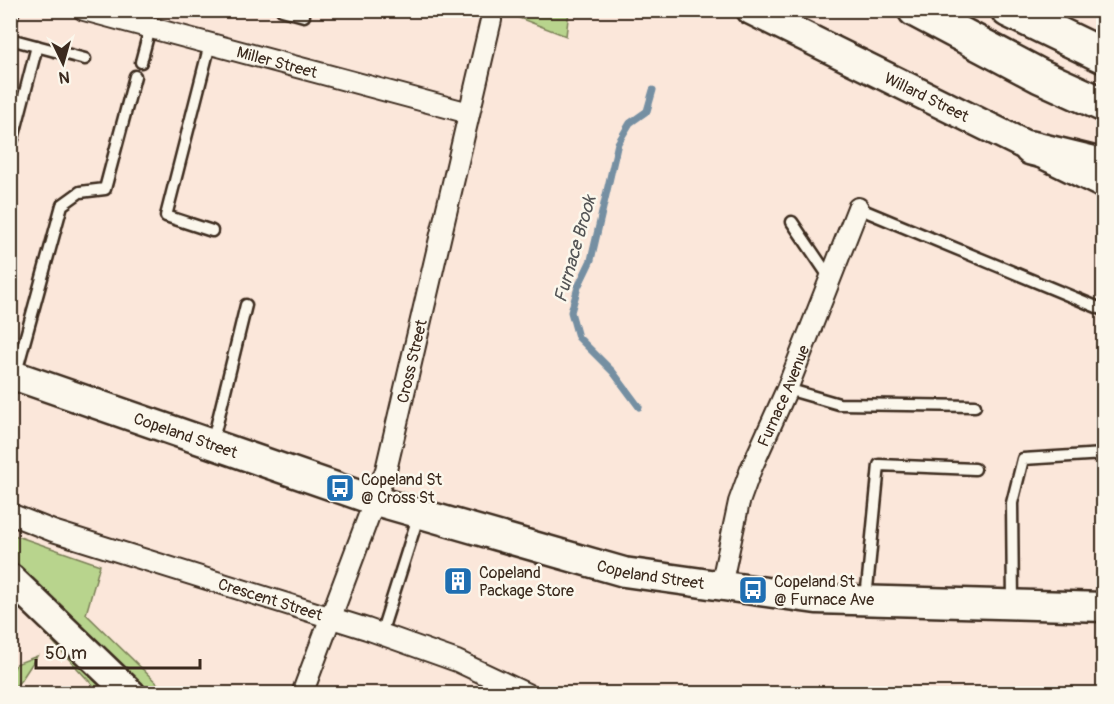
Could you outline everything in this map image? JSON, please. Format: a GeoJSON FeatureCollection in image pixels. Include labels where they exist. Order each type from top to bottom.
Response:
{"type":"FeatureCollection","features":[{"type":"Feature","properties":{"kind":"highway"},"geometry":{"type":"LineString","coordinates":[[915,10],[1040,76],[1104,105]]}},
{"type":"Feature","properties":{"kind":"highway"},"geometry":{"type":"LineString","coordinates":[[952,10],[1048,60],[1104,85]]}},
{"type":"Feature","properties":{"kind":"highway"},"geometry":{"type":"LineString","coordinates":[[1008,10],[1104,56]]}},
{"type":"Feature","properties":{"kind":"highway"},"geometry":{"type":"LineString","coordinates":[[1048,10],[1104,36]]}},
{"type":"Feature","properties":{"kind":"highway"},"geometry":{"type":"LineString","coordinates":[[1031,148],[1104,166]]}},
{"type":"Feature","properties":{"kind":"main road","name":"Willard Street"},"geometry":{"type":"LineString","coordinates":[[751,10],[1104,184]]}},
{"type":"Feature","properties":{"kind":"main road","name":"Copeland Street"},"geometry":{"type":"LineString","coordinates":[[13,375],[376,501],[624,572],[816,599],[1104,608]]}},
{"type":"Feature","properties":{"kind":"main road"},"geometry":{"type":"LineString","coordinates":[[10,578],[131,693]]}},
{"type":"Feature","properties":{"kind":"street","name":"Miller Street"},"geometry":{"type":"LineString","coordinates":[[84,10],[119,15],[150,28],[469,113]]}},
{"type":"Feature","properties":{"kind":"street","name":"Cross Street"},"geometry":{"type":"LineString","coordinates":[[302,693],[386,470],[491,20]]}},
{"type":"Feature","properties":{"kind":"street","name":"Furnace Avenue"},"geometry":{"type":"LineString","coordinates":[[721,586],[739,502],[751,469],[787,389],[858,208]]}},
{"type":"Feature","properties":{"kind":"street","name":"Crescent Street"},"geometry":{"type":"LineString","coordinates":[[10,514],[75,538],[381,634],[457,661],[527,693]]}},
{"type":"Feature","properties":{"kind":"lane"},"geometry":{"type":"LineString","coordinates":[[10,22],[14,10]]}},
{"type":"Feature","properties":{"kind":"lane"},"geometry":{"type":"LineString","coordinates":[[282,10],[304,16]]}},
{"type":"Feature","properties":{"kind":"lane"},"geometry":{"type":"LineString","coordinates":[[141,62],[150,28]]}},
{"type":"Feature","properties":{"kind":"lane"},"geometry":{"type":"LineString","coordinates":[[10,39],[85,59]]}},
{"type":"Feature","properties":{"kind":"lane"},"geometry":{"type":"LineString","coordinates":[[210,44],[166,216],[212,231]]}},
{"type":"Feature","properties":{"kind":"lane"},"geometry":{"type":"LineString","coordinates":[[10,138],[13,139],[37,46]]}},
{"type":"Feature","properties":{"kind":"lane"},"geometry":{"type":"LineString","coordinates":[[13,375],[62,205],[81,192],[105,189],[135,76]]}},
{"type":"Feature","properties":{"kind":"lane"},"geometry":{"type":"LineString","coordinates":[[858,208],[1104,310]]}},
{"type":"Feature","properties":{"kind":"lane"},"geometry":{"type":"LineString","coordinates":[[792,222],[831,278]]}},
{"type":"Feature","properties":{"kind":"lane"},"geometry":{"type":"LineString","coordinates":[[212,444],[246,305]]}},
{"type":"Feature","properties":{"kind":"lane"},"geometry":{"type":"LineString","coordinates":[[787,389],[839,404],[975,406]]}},
{"type":"Feature","properties":{"kind":"lane"},"geometry":{"type":"LineString","coordinates":[[1012,605],[1012,503],[1023,459],[1104,454]]}},
{"type":"Feature","properties":{"kind":"lane"},"geometry":{"type":"LineString","coordinates":[[866,600],[879,465],[975,469]]}},
{"type":"Feature","properties":{"kind":"lane"},"geometry":{"type":"LineString","coordinates":[[381,634],[419,514]]}},
{"type":"Feature","properties":{"kind":"green space"},"geometry":{"type":"Polygon","coordinates":[[[501,11],[569,11],[566,36],[501,11]]]}},
{"type":"Feature","properties":{"kind":"green space"},"geometry":{"type":"Polygon","coordinates":[[[11,534],[100,565],[86,614],[167,693],[97,693],[98,691],[11,596],[11,534]]]}},
{"type":"Feature","properties":{"kind":"green space"},"geometry":{"type":"Polygon","coordinates":[[[37,656],[11,691],[11,675],[16,664],[37,656]]]}},
{"type":"Feature","properties":{"kind":"waterway","name":"Furnace Brook"},"geometry":{"type":"LineString","coordinates":[[639,407],[613,372],[578,337],[571,312],[578,287],[591,260],[618,143],[630,123],[647,111],[653,90]]}},
{"type":"Feature","properties":{"kind":"place","name":"Copeland St @ Cross St"},"geometry":{"type":"Point","coordinates":[340,488]}},
{"type":"Feature","properties":{"kind":"place","name":"Copeland Package Store"},"geometry":{"type":"Point","coordinates":[458,581]}},
{"type":"Feature","properties":{"kind":"place","name":"Copeland St @ Furnace Ave"},"geometry":{"type":"Point","coordinates":[753,590]}}]}
